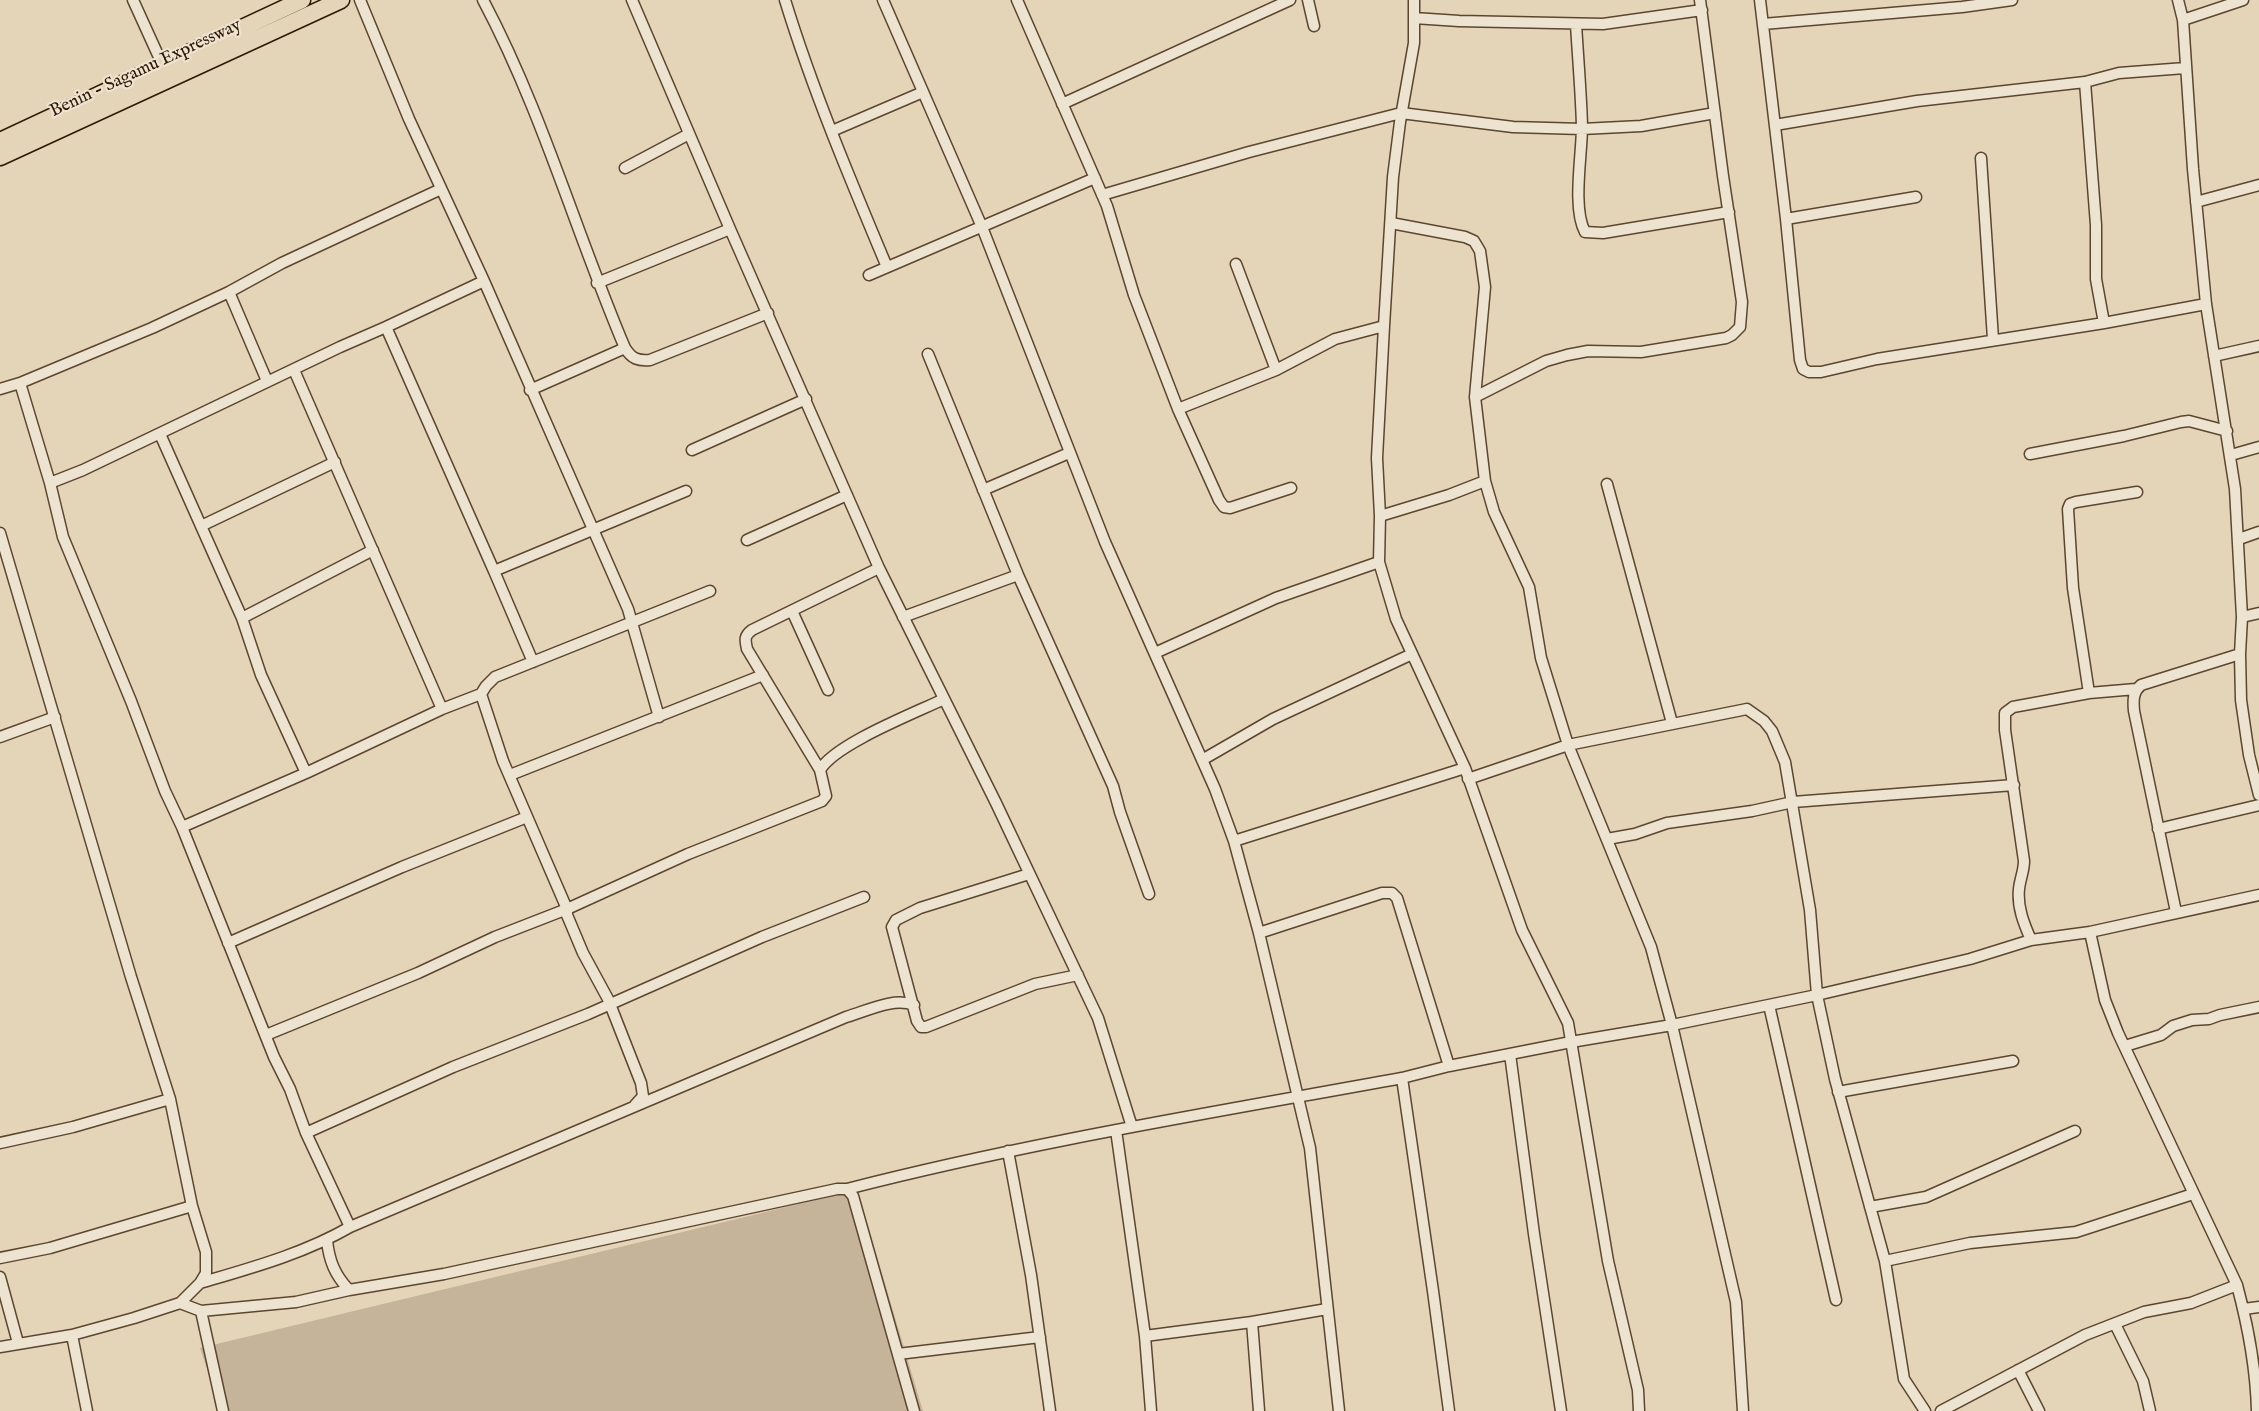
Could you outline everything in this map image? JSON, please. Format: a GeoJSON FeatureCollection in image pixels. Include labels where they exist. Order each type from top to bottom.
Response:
{"type":"FeatureCollection","features":[{"type":"Feature","properties":{"kind":"highway"},"geometry":{"type":"LineString","coordinates":[[0,141],[302,0]]}},
{"type":"Feature","properties":{"kind":"highway","name":"Benin - Sagamu Expressway"},"geometry":{"type":"LineString","coordinates":[[0,157],[341,0]]}},
{"type":"Feature","properties":{"kind":"street"},"geometry":{"type":"LineString","coordinates":[[133,0],[163,66]]}},
{"type":"Feature","properties":{"kind":"street"},"geometry":{"type":"LineString","coordinates":[[360,0],[409,119],[484,281],[633,623],[659,717]]}},
{"type":"Feature","properties":{"kind":"street"},"geometry":{"type":"LineString","coordinates":[[483,0],[517,70],[597,283],[631,357],[639,361],[650,360],[768,313]]}},
{"type":"Feature","properties":{"kind":"street"},"geometry":{"type":"LineString","coordinates":[[633,0],[730,229],[879,568],[1078,975],[1105,1037],[1131,1127]]}},
{"type":"Feature","properties":{"kind":"street"},"geometry":{"type":"LineString","coordinates":[[785,0],[832,131],[887,267]]}},
{"type":"Feature","properties":{"kind":"street"},"geometry":{"type":"LineString","coordinates":[[883,0],[982,227],[1105,543],[1202,760],[1234,841],[1259,933],[1310,1148],[1339,1411]]}},
{"type":"Feature","properties":{"kind":"street"},"geometry":{"type":"LineString","coordinates":[[1017,0],[1102,195],[1134,295],[1178,409],[1219,500],[1224,507],[1230,508],[1291,488]]}},
{"type":"Feature","properties":{"kind":"street"},"geometry":{"type":"LineString","coordinates":[[1062,104],[1290,0]]}},
{"type":"Feature","properties":{"kind":"street"},"geometry":{"type":"LineString","coordinates":[[1308,0],[1314,26]]}},
{"type":"Feature","properties":{"kind":"street"},"geometry":{"type":"LineString","coordinates":[[1414,0],[1414,43],[1401,113],[1394,177],[1384,326],[1377,458],[1380,516],[1379,562],[1396,619],[1466,773],[1522,930],[1568,1023],[1608,1261],[1638,1390],[1639,1411]]}},
{"type":"Feature","properties":{"kind":"street"},"geometry":{"type":"LineString","coordinates":[[1760,0],[1800,360],[1803,369],[1809,372],[1821,372],[1877,359],[2104,323],[2206,304]]}},
{"type":"Feature","properties":{"kind":"street"},"geometry":{"type":"LineString","coordinates":[[1763,24],[1962,7],[2012,0]]}},
{"type":"Feature","properties":{"kind":"street"},"geometry":{"type":"LineString","coordinates":[[2178,0],[2183,20],[2185,68],[2206,304],[2231,455],[2239,538],[2242,617],[2241,700],[2249,755],[2259,795]]}},
{"type":"Feature","properties":{"kind":"street"},"geometry":{"type":"LineString","coordinates":[[2183,20],[2243,0]]}},
{"type":"Feature","properties":{"kind":"street"},"geometry":{"type":"LineString","coordinates":[[1414,18],[1603,24],[1701,5],[1742,302],[1741,323],[1732,335],[1641,352],[1588,351],[1567,355],[1546,361],[1475,397]]}},
{"type":"Feature","properties":{"kind":"street"},"geometry":{"type":"LineString","coordinates":[[1576,24],[1582,129],[1579,184],[1581,224],[1585,232],[1603,233],[1729,212]]}},
{"type":"Feature","properties":{"kind":"street"},"geometry":{"type":"LineString","coordinates":[[1775,126],[1917,101],[2085,82],[2120,73],[2185,68]]}},
{"type":"Feature","properties":{"kind":"street"},"geometry":{"type":"LineString","coordinates":[[2085,82],[2096,225],[2096,279],[2104,323]]}},
{"type":"Feature","properties":{"kind":"street"},"geometry":{"type":"LineString","coordinates":[[832,131],[923,92]]}},
{"type":"Feature","properties":{"kind":"street"},"geometry":{"type":"LineString","coordinates":[[1102,195],[1249,152],[1401,113],[1513,127],[1582,129],[1641,126],[1715,112]]}},
{"type":"Feature","properties":{"kind":"street"},"geometry":{"type":"LineString","coordinates":[[625,168],[689,134]]}},
{"type":"Feature","properties":{"kind":"street"},"geometry":{"type":"LineString","coordinates":[[1981,158],[1993,339]]}},
{"type":"Feature","properties":{"kind":"street"},"geometry":{"type":"LineString","coordinates":[[869,275],[1095,178]]}},
{"type":"Feature","properties":{"kind":"street"},"geometry":{"type":"LineString","coordinates":[[2196,202],[2259,185]]}},
{"type":"Feature","properties":{"kind":"street"},"geometry":{"type":"LineString","coordinates":[[0,389],[20,383],[152,328],[229,292],[282,263],[441,189]]}},
{"type":"Feature","properties":{"kind":"street"},"geometry":{"type":"LineString","coordinates":[[1786,219],[1916,197]]}},
{"type":"Feature","properties":{"kind":"street"},"geometry":{"type":"LineString","coordinates":[[1391,223],[1465,237],[1474,241],[1480,251],[1485,287],[1475,397],[1485,481],[1494,512],[1529,587],[1541,658],[1568,745],[1624,884],[1648,936],[1672,1025],[1736,1302],[1743,1411]]}},
{"type":"Feature","properties":{"kind":"street"},"geometry":{"type":"LineString","coordinates":[[597,283],[730,229]]}},
{"type":"Feature","properties":{"kind":"street"},"geometry":{"type":"LineString","coordinates":[[1236,264],[1276,370]]}},
{"type":"Feature","properties":{"kind":"street"},"geometry":{"type":"LineString","coordinates":[[50,483],[83,470],[340,346],[484,281]]}},
{"type":"Feature","properties":{"kind":"street"},"geometry":{"type":"LineString","coordinates":[[229,292],[267,381]]}},
{"type":"Feature","properties":{"kind":"street"},"geometry":{"type":"LineString","coordinates":[[1178,409],[1276,370],[1335,339],[1384,326]]}},
{"type":"Feature","properties":{"kind":"street"},"geometry":{"type":"LineString","coordinates":[[386,327],[533,662]]}},
{"type":"Feature","properties":{"kind":"street"},"geometry":{"type":"LineString","coordinates":[[2214,356],[2259,346]]}},
{"type":"Feature","properties":{"kind":"street"},"geometry":{"type":"LineString","coordinates":[[530,390],[625,348]]}},
{"type":"Feature","properties":{"kind":"street"},"geometry":{"type":"LineString","coordinates":[[928,354],[1018,575],[1113,786],[1149,894]]}},
{"type":"Feature","properties":{"kind":"street"},"geometry":{"type":"LineString","coordinates":[[294,370],[442,709]]}},
{"type":"Feature","properties":{"kind":"street"},"geometry":{"type":"LineString","coordinates":[[20,383],[50,483],[63,537],[274,1057],[350,1227]]}},
{"type":"Feature","properties":{"kind":"street"},"geometry":{"type":"LineString","coordinates":[[692,450],[806,399]]}},
{"type":"Feature","properties":{"kind":"street"},"geometry":{"type":"LineString","coordinates":[[2030,454],[2189,421],[2227,431]]}},
{"type":"Feature","properties":{"kind":"street"},"geometry":{"type":"LineString","coordinates":[[160,434],[242,618],[261,675],[306,773]]}},
{"type":"Feature","properties":{"kind":"street"},"geometry":{"type":"LineString","coordinates":[[2231,455],[2259,447]]}},
{"type":"Feature","properties":{"kind":"street"},"geometry":{"type":"LineString","coordinates":[[983,490],[1069,453]]}},
{"type":"Feature","properties":{"kind":"street"},"geometry":{"type":"LineString","coordinates":[[201,526],[335,462]]}},
{"type":"Feature","properties":{"kind":"street"},"geometry":{"type":"LineString","coordinates":[[1380,516],[1449,495],[1485,481]]}},
{"type":"Feature","properties":{"kind":"street"},"geometry":{"type":"LineString","coordinates":[[1607,484],[1672,723]]}},
{"type":"Feature","properties":{"kind":"street"},"geometry":{"type":"LineString","coordinates":[[494,571],[686,491]]}},
{"type":"Feature","properties":{"kind":"street"},"geometry":{"type":"LineString","coordinates":[[2089,693],[2073,588],[2068,509],[2070,504],[2076,502],[2137,492]]}},
{"type":"Feature","properties":{"kind":"street"},"geometry":{"type":"LineString","coordinates":[[747,540],[847,495]]}},
{"type":"Feature","properties":{"kind":"street"},"geometry":{"type":"LineString","coordinates":[[2239,538],[2259,532]]}},
{"type":"Feature","properties":{"kind":"street"},"geometry":{"type":"LineString","coordinates":[[0,533],[131,977],[170,1099],[192,1206],[206,1252],[206,1273],[200,1283],[180,1303],[72,1335],[0,1347]]}},
{"type":"Feature","properties":{"kind":"street"},"geometry":{"type":"LineString","coordinates":[[242,618],[373,550]]}},
{"type":"Feature","properties":{"kind":"street"},"geometry":{"type":"LineString","coordinates":[[1155,653],[1276,598],[1379,562]]}},
{"type":"Feature","properties":{"kind":"street"},"geometry":{"type":"LineString","coordinates":[[266,1035],[417,973],[495,937],[567,909],[688,854],[822,801],[826,796],[819,770],[747,649],[745,639],[747,634],[879,568]]}},
{"type":"Feature","properties":{"kind":"street"},"geometry":{"type":"LineString","coordinates":[[903,617],[1018,575]]}},
{"type":"Feature","properties":{"kind":"street"},"geometry":{"type":"LineString","coordinates":[[182,827],[306,773],[442,709],[481,694],[495,677],[710,591]]}},
{"type":"Feature","properties":{"kind":"street"},"geometry":{"type":"LineString","coordinates":[[792,611],[828,690]]}},
{"type":"Feature","properties":{"kind":"street"},"geometry":{"type":"LineString","coordinates":[[2242,617],[2259,613]]}},
{"type":"Feature","properties":{"kind":"street"},"geometry":{"type":"LineString","coordinates":[[1202,760],[1273,719],[1412,654]]}},
{"type":"Feature","properties":{"kind":"street"},"geometry":{"type":"LineString","coordinates":[[2176,912],[2133,698],[2136,689],[2141,684],[2240,654]]}},
{"type":"Feature","properties":{"kind":"street"},"geometry":{"type":"LineString","coordinates":[[510,775],[763,675]]}},
{"type":"Feature","properties":{"kind":"street"},"geometry":{"type":"LineString","coordinates":[[2031,940],[2018,901],[2024,861],[2005,730],[2005,713],[2013,707],[2089,693],[2136,689]]}},
{"type":"Feature","properties":{"kind":"street"},"geometry":{"type":"LineString","coordinates":[[481,694],[527,817],[584,953],[610,1004],[641,1083],[643,1096],[634,1107]]}},
{"type":"Feature","properties":{"kind":"street"},"geometry":{"type":"LineString","coordinates":[[819,770],[825,761],[866,735],[944,699]]}},
{"type":"Feature","properties":{"kind":"street"},"geometry":{"type":"LineString","coordinates":[[1234,841],[1568,745],[1747,709],[1764,721],[1772,731],[1785,762],[1810,909],[1817,995],[1838,1092],[1885,1261],[1904,1379],[1925,1411]]}},
{"type":"Feature","properties":{"kind":"street"},"geometry":{"type":"LineString","coordinates":[[0,737],[55,717]]}},
{"type":"Feature","properties":{"kind":"street"},"geometry":{"type":"LineString","coordinates":[[1607,839],[1635,834],[1667,823],[1752,811],[1793,802],[2014,785]]}},
{"type":"Feature","properties":{"kind":"street"},"geometry":{"type":"LineString","coordinates":[[2158,829],[2259,805]]}},
{"type":"Feature","properties":{"kind":"street"},"geometry":{"type":"LineString","coordinates":[[228,943],[402,867],[527,817]]}},
{"type":"Feature","properties":{"kind":"street"},"geometry":{"type":"LineString","coordinates":[[1029,874],[920,908],[896,920],[892,927],[917,1021],[921,1027],[926,1027],[1035,984],[1078,975]]}},
{"type":"Feature","properties":{"kind":"street"},"geometry":{"type":"LineString","coordinates":[[1259,933],[1382,893],[1392,893],[1397,898],[1449,1066]]}},
{"type":"Feature","properties":{"kind":"street"},"geometry":{"type":"LineString","coordinates":[[180,1303],[201,1311],[296,1302],[348,1290],[444,1274],[837,1189],[847,1189],[1008,1151],[1402,1078],[1449,1066],[1672,1025],[1817,995],[1970,959],[2031,940],[2090,932],[2259,895]]}},
{"type":"Feature","properties":{"kind":"street"},"geometry":{"type":"LineString","coordinates":[[306,1132],[453,1067],[610,1004],[762,937],[864,897]]}},
{"type":"Feature","properties":{"kind":"street"},"geometry":{"type":"LineString","coordinates":[[2090,932],[2105,1000],[2237,1285],[2247,1318],[2258,1411]]}},
{"type":"Feature","properties":{"kind":"street"},"geometry":{"type":"LineString","coordinates":[[200,1283],[272,1262],[327,1240],[350,1227],[846,1017],[895,1002],[904,1001],[914,1005]]}},
{"type":"Feature","properties":{"kind":"street"},"geometry":{"type":"LineString","coordinates":[[1769,1005],[1836,1300]]}},
{"type":"Feature","properties":{"kind":"street"},"geometry":{"type":"LineString","coordinates":[[2125,1046],[2162,1035],[2173,1026],[2192,1020],[2208,1019],[2259,1007]]}},
{"type":"Feature","properties":{"kind":"street"},"geometry":{"type":"LineString","coordinates":[[1510,1054],[1561,1411]]}},
{"type":"Feature","properties":{"kind":"street"},"geometry":{"type":"LineString","coordinates":[[1838,1092],[2013,1061]]}},
{"type":"Feature","properties":{"kind":"street"},"geometry":{"type":"LineString","coordinates":[[1402,1078],[1449,1411]]}},
{"type":"Feature","properties":{"kind":"street"},"geometry":{"type":"LineString","coordinates":[[0,1143],[73,1127],[170,1099]]}},
{"type":"Feature","properties":{"kind":"street"},"geometry":{"type":"LineString","coordinates":[[1116,1130],[1145,1336],[1151,1411]]}},
{"type":"Feature","properties":{"kind":"street"},"geometry":{"type":"LineString","coordinates":[[1870,1207],[1926,1197],[2075,1131]]}},
{"type":"Feature","properties":{"kind":"street"},"geometry":{"type":"LineString","coordinates":[[1008,1151],[1031,1275],[1050,1411]]}},
{"type":"Feature","properties":{"kind":"street"},"geometry":{"type":"LineString","coordinates":[[847,1189],[853,1196],[914,1411]]}},
{"type":"Feature","properties":{"kind":"street"},"geometry":{"type":"LineString","coordinates":[[1885,1261],[1970,1244],[2076,1232],[2193,1194]]}},
{"type":"Feature","properties":{"kind":"street"},"geometry":{"type":"LineString","coordinates":[[0,1258],[50,1248],[192,1206]]}},
{"type":"Feature","properties":{"kind":"street"},"geometry":{"type":"LineString","coordinates":[[327,1240],[328,1255],[336,1276],[348,1290]]}},
{"type":"Feature","properties":{"kind":"street"},"geometry":{"type":"LineString","coordinates":[[0,1277],[18,1343]]}},
{"type":"Feature","properties":{"kind":"street"},"geometry":{"type":"LineString","coordinates":[[1941,1411],[2085,1335],[2144,1312],[2191,1303],[2237,1285]]}},
{"type":"Feature","properties":{"kind":"street"},"geometry":{"type":"LineString","coordinates":[[2244,1309],[2259,1307]]}},
{"type":"Feature","properties":{"kind":"street"},"geometry":{"type":"LineString","coordinates":[[1145,1336],[1252,1322],[1327,1309]]}},
{"type":"Feature","properties":{"kind":"street"},"geometry":{"type":"LineString","coordinates":[[201,1311],[223,1411]]}},
{"type":"Feature","properties":{"kind":"street"},"geometry":{"type":"LineString","coordinates":[[1252,1322],[1259,1411]]}},
{"type":"Feature","properties":{"kind":"street"},"geometry":{"type":"LineString","coordinates":[[2115,1324],[2143,1381],[2150,1411]]}},
{"type":"Feature","properties":{"kind":"street"},"geometry":{"type":"LineString","coordinates":[[72,1335],[87,1411]]}},
{"type":"Feature","properties":{"kind":"street"},"geometry":{"type":"LineString","coordinates":[[898,1354],[1040,1337]]}},
{"type":"Feature","properties":{"kind":"street"},"geometry":{"type":"LineString","coordinates":[[2018,1370],[2039,1411]]}},
{"type":"Feature","properties":{"kind":"shaded area"},"geometry":{"type":"Polygon","coordinates":[[[857,1190],[923,1411],[221,1411],[200,1348],[857,1190]]]}}]}
